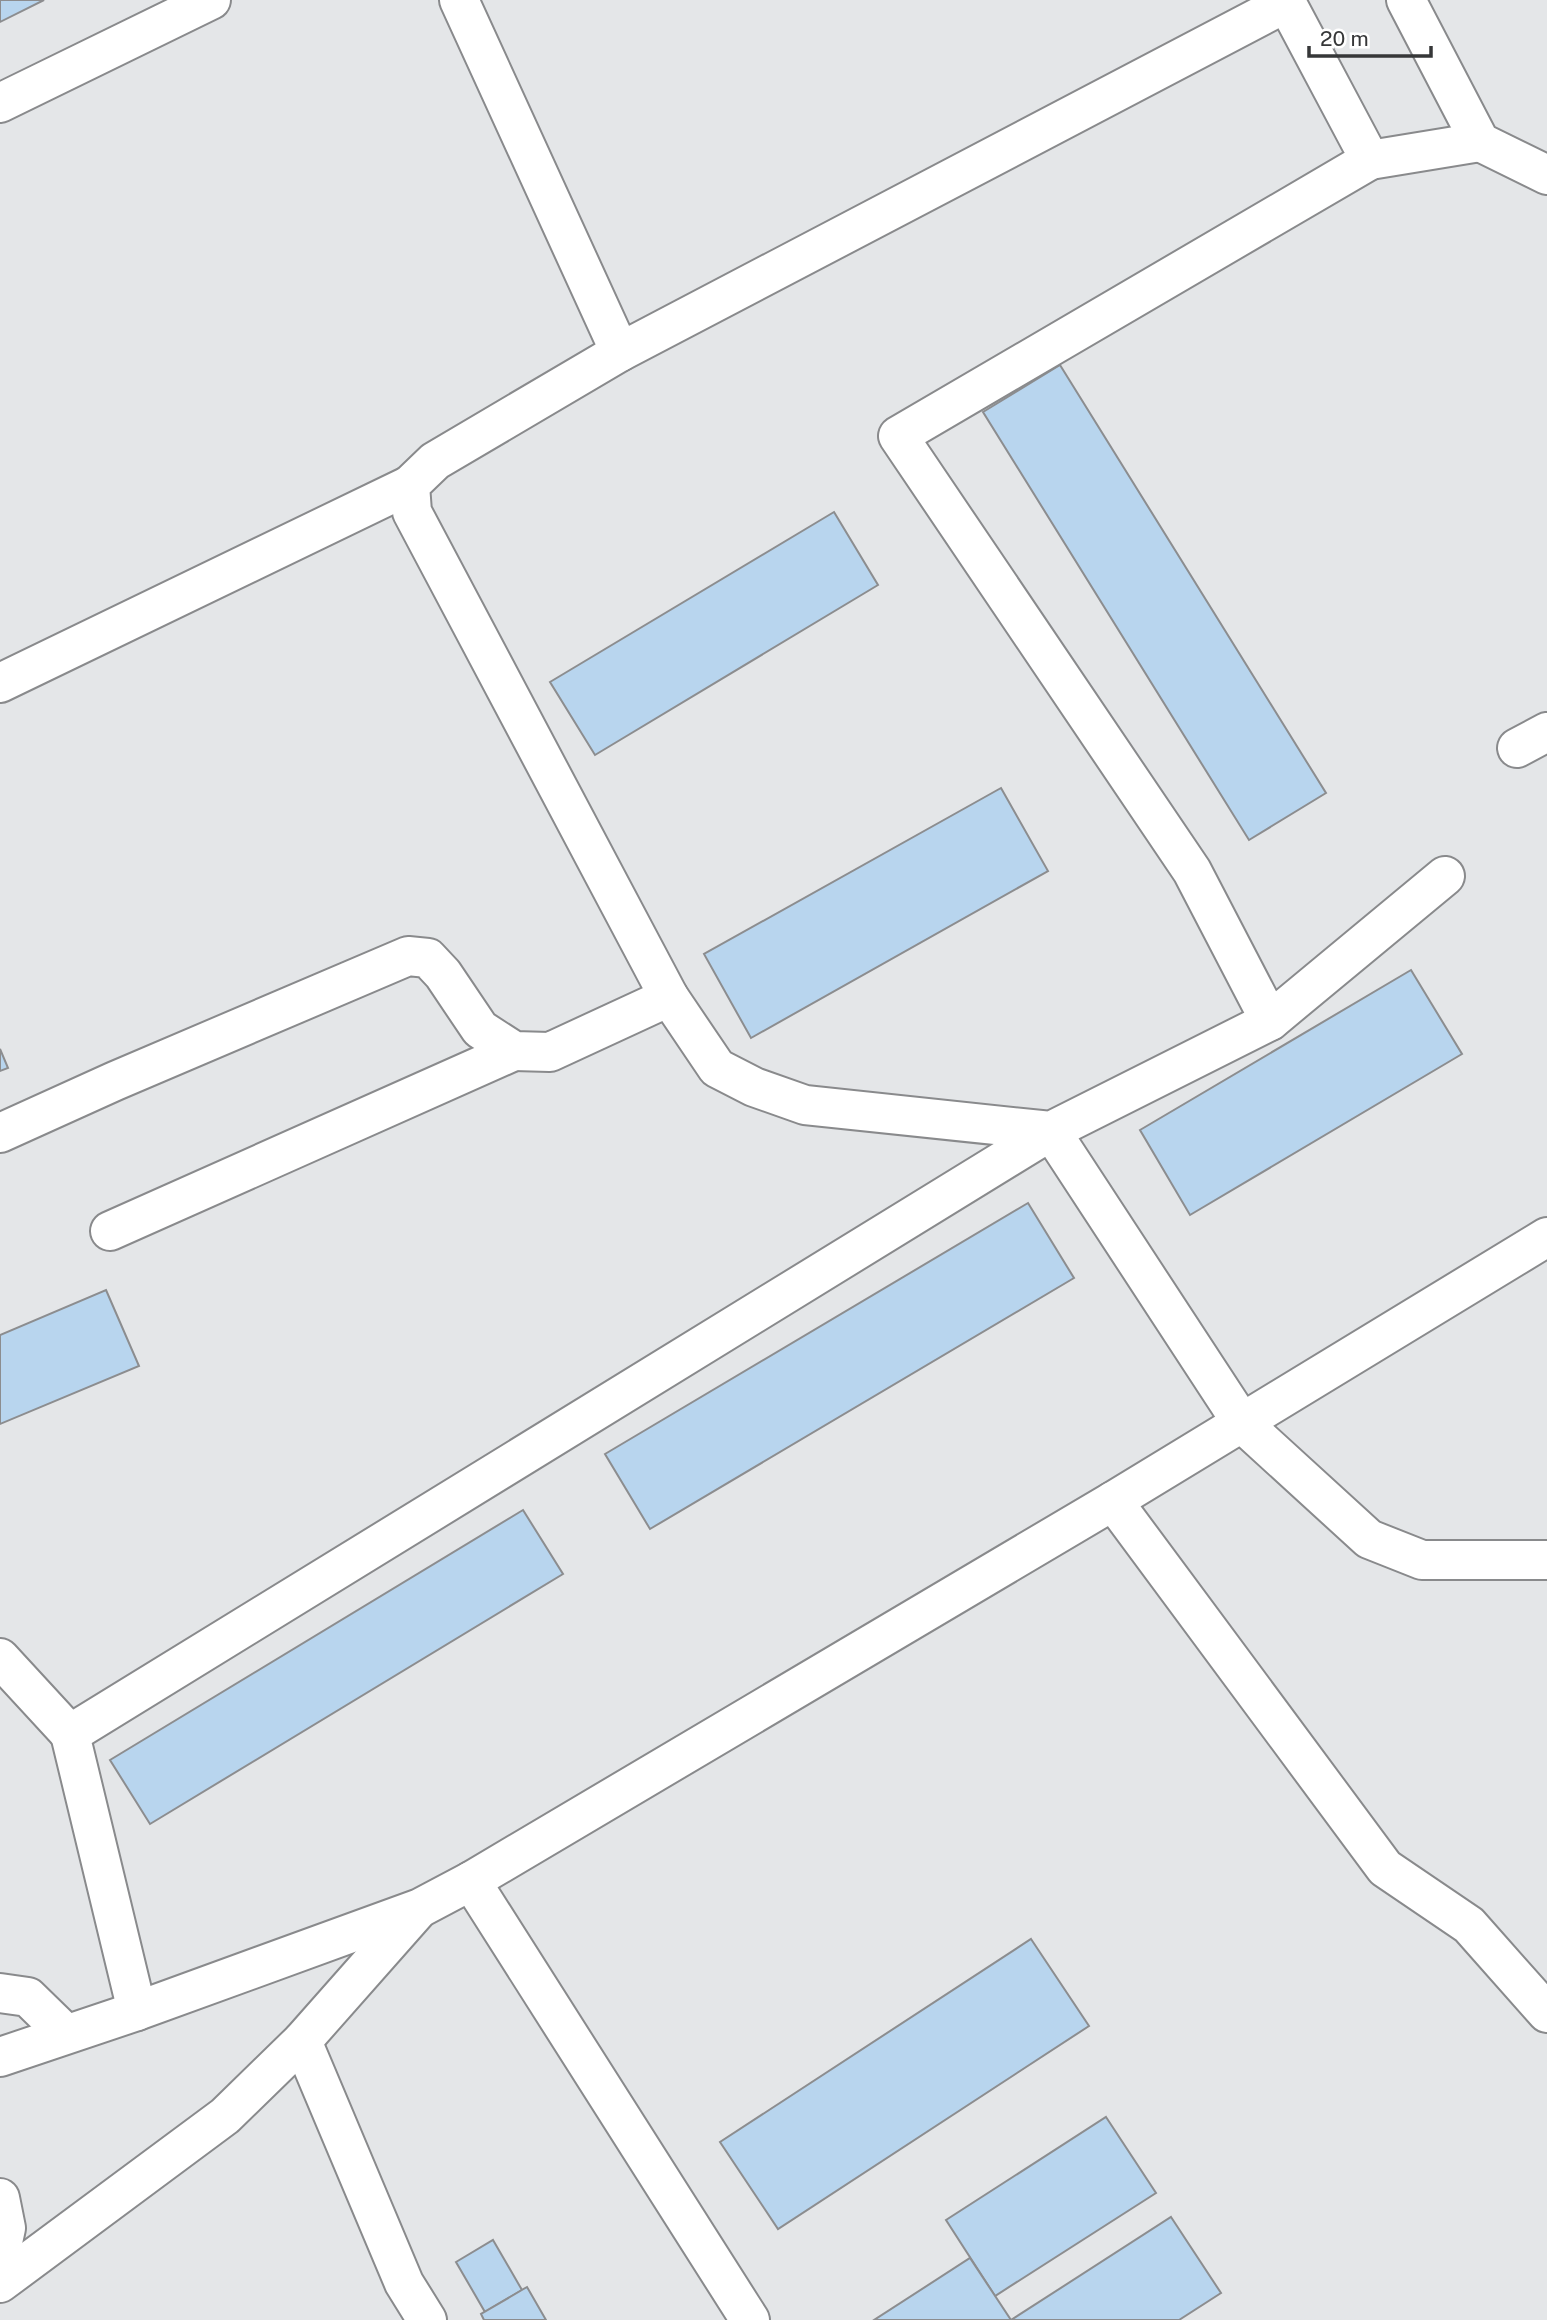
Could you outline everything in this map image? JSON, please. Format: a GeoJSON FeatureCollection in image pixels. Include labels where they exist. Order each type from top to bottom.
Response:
{"type":"FeatureCollection","features":[{"type":"Feature","properties":{"kind":"street"},"geometry":{"type":"LineString","coordinates":[[459,0],[620,352]]}},
{"type":"Feature","properties":{"kind":"street"},"geometry":{"type":"LineString","coordinates":[[1406,0],[1480,142],[1547,176]]}},
{"type":"Feature","properties":{"kind":"street"},"geometry":{"type":"LineString","coordinates":[[0,683],[410,485],[435,461],[620,352],[1286,2],[1370,160]]}},
{"type":"Feature","properties":{"kind":"street"},"geometry":{"type":"LineString","coordinates":[[0,103],[187,5]]}},
{"type":"Feature","properties":{"kind":"street"},"geometry":{"type":"LineString","coordinates":[[1270,1021],[1192,871],[898,436],[1370,160],[1480,142]]}},
{"type":"Feature","properties":{"kind":"street"},"geometry":{"type":"LineString","coordinates":[[410,485],[412,512],[669,997],[717,1068],[754,1087],[805,1105],[1051,1131]]}},
{"type":"Feature","properties":{"kind":"street"},"geometry":{"type":"LineString","coordinates":[[70,1734],[1051,1131],[1270,1021],[1445,876]]}},
{"type":"Feature","properties":{"kind":"street"},"geometry":{"type":"LineString","coordinates":[[0,1133],[408,956],[428,958],[443,974],[480,1029],[514,1051]]}},
{"type":"Feature","properties":{"kind":"street"},"geometry":{"type":"LineString","coordinates":[[110,1231],[514,1051],[550,1052],[669,997]]}},
{"type":"Feature","properties":{"kind":"street"},"geometry":{"type":"LineString","coordinates":[[1051,1131],[1242,1423],[1369,1539],[1422,1560],[1547,1560]]}},
{"type":"Feature","properties":{"kind":"street"},"geometry":{"type":"LineString","coordinates":[[0,2057],[137,2011],[420,1908],[471,1881],[1113,1501],[1547,1237]]}},
{"type":"Feature","properties":{"kind":"street"},"geometry":{"type":"LineString","coordinates":[[1113,1501],[1385,1868],[1469,1925],[1547,2013]]}},
{"type":"Feature","properties":{"kind":"street"},"geometry":{"type":"LineString","coordinates":[[0,1658],[70,1734],[137,2011]]}},
{"type":"Feature","properties":{"kind":"street"},"geometry":{"type":"LineString","coordinates":[[471,1881],[750,2320]]}},
{"type":"Feature","properties":{"kind":"street"},"geometry":{"type":"LineString","coordinates":[[0,2283],[225,2116],[302,2041],[420,1908]]}},
{"type":"Feature","properties":{"kind":"street"},"geometry":{"type":"LineString","coordinates":[[0,1993],[29,1997],[66,2034]]}},
{"type":"Feature","properties":{"kind":"street"},"geometry":{"type":"LineString","coordinates":[[302,2041],[404,2283],[427,2320]]}},
{"type":"Feature","properties":{"kind":"street"},"geometry":{"type":"LineString","coordinates":[[0,2198],[5,2228],[0,2256]]}},
{"type":"Feature","properties":{"kind":"building"},"geometry":{"type":"Polygon","coordinates":[[[0,0],[44,0],[0,22],[0,0]]]}},
{"type":"Feature","properties":{"kind":"building"},"geometry":{"type":"Polygon","coordinates":[[[1060,365],[1326,793],[1249,840],[983,412],[1060,365]]]}},
{"type":"Feature","properties":{"kind":"building"},"geometry":{"type":"Polygon","coordinates":[[[834,512],[878,585],[595,755],[550,682],[834,512]]]}},
{"type":"Feature","properties":{"kind":"building"},"geometry":{"type":"Polygon","coordinates":[[[1001,788],[1048,871],[751,1038],[704,954],[1001,788]]]}},
{"type":"Feature","properties":{"kind":"building"},"geometry":{"type":"Polygon","coordinates":[[[1411,970],[1462,1054],[1190,1215],[1140,1130],[1411,970]]]}},
{"type":"Feature","properties":{"kind":"building"},"geometry":{"type":"Polygon","coordinates":[[[0,1049],[8,1068],[0,1071],[0,1049]]]}},
{"type":"Feature","properties":{"kind":"building"},"geometry":{"type":"Polygon","coordinates":[[[1028,1203],[1074,1278],[650,1529],[605,1454],[1028,1203]]]}},
{"type":"Feature","properties":{"kind":"building"},"geometry":{"type":"Polygon","coordinates":[[[106,1290],[139,1366],[0,1424],[0,1335],[106,1290]]]}},
{"type":"Feature","properties":{"kind":"building"},"geometry":{"type":"Polygon","coordinates":[[[523,1510],[563,1574],[150,1824],[110,1760],[523,1510]]]}},
{"type":"Feature","properties":{"kind":"building"},"geometry":{"type":"Polygon","coordinates":[[[1031,1939],[1089,2026],[778,2229],[720,2142],[1031,1939]]]}},
{"type":"Feature","properties":{"kind":"building"},"geometry":{"type":"Polygon","coordinates":[[[1106,2117],[1156,2193],[995,2296],[946,2220],[1106,2117]]]}},
{"type":"Feature","properties":{"kind":"building"},"geometry":{"type":"Polygon","coordinates":[[[1171,2217],[1221,2293],[1179,2320],[1011,2320],[1171,2217]]]}},
{"type":"Feature","properties":{"kind":"building"},"geometry":{"type":"Polygon","coordinates":[[[493,2240],[522,2290],[485,2312],[456,2262],[493,2240]]]}},
{"type":"Feature","properties":{"kind":"building"},"geometry":{"type":"Polygon","coordinates":[[[970,2258],[1011,2320],[874,2320],[970,2258]]]}},
{"type":"Feature","properties":{"kind":"building"},"geometry":{"type":"Polygon","coordinates":[[[527,2287],[546,2320],[484,2320],[481,2314],[527,2287]]]}}]}
